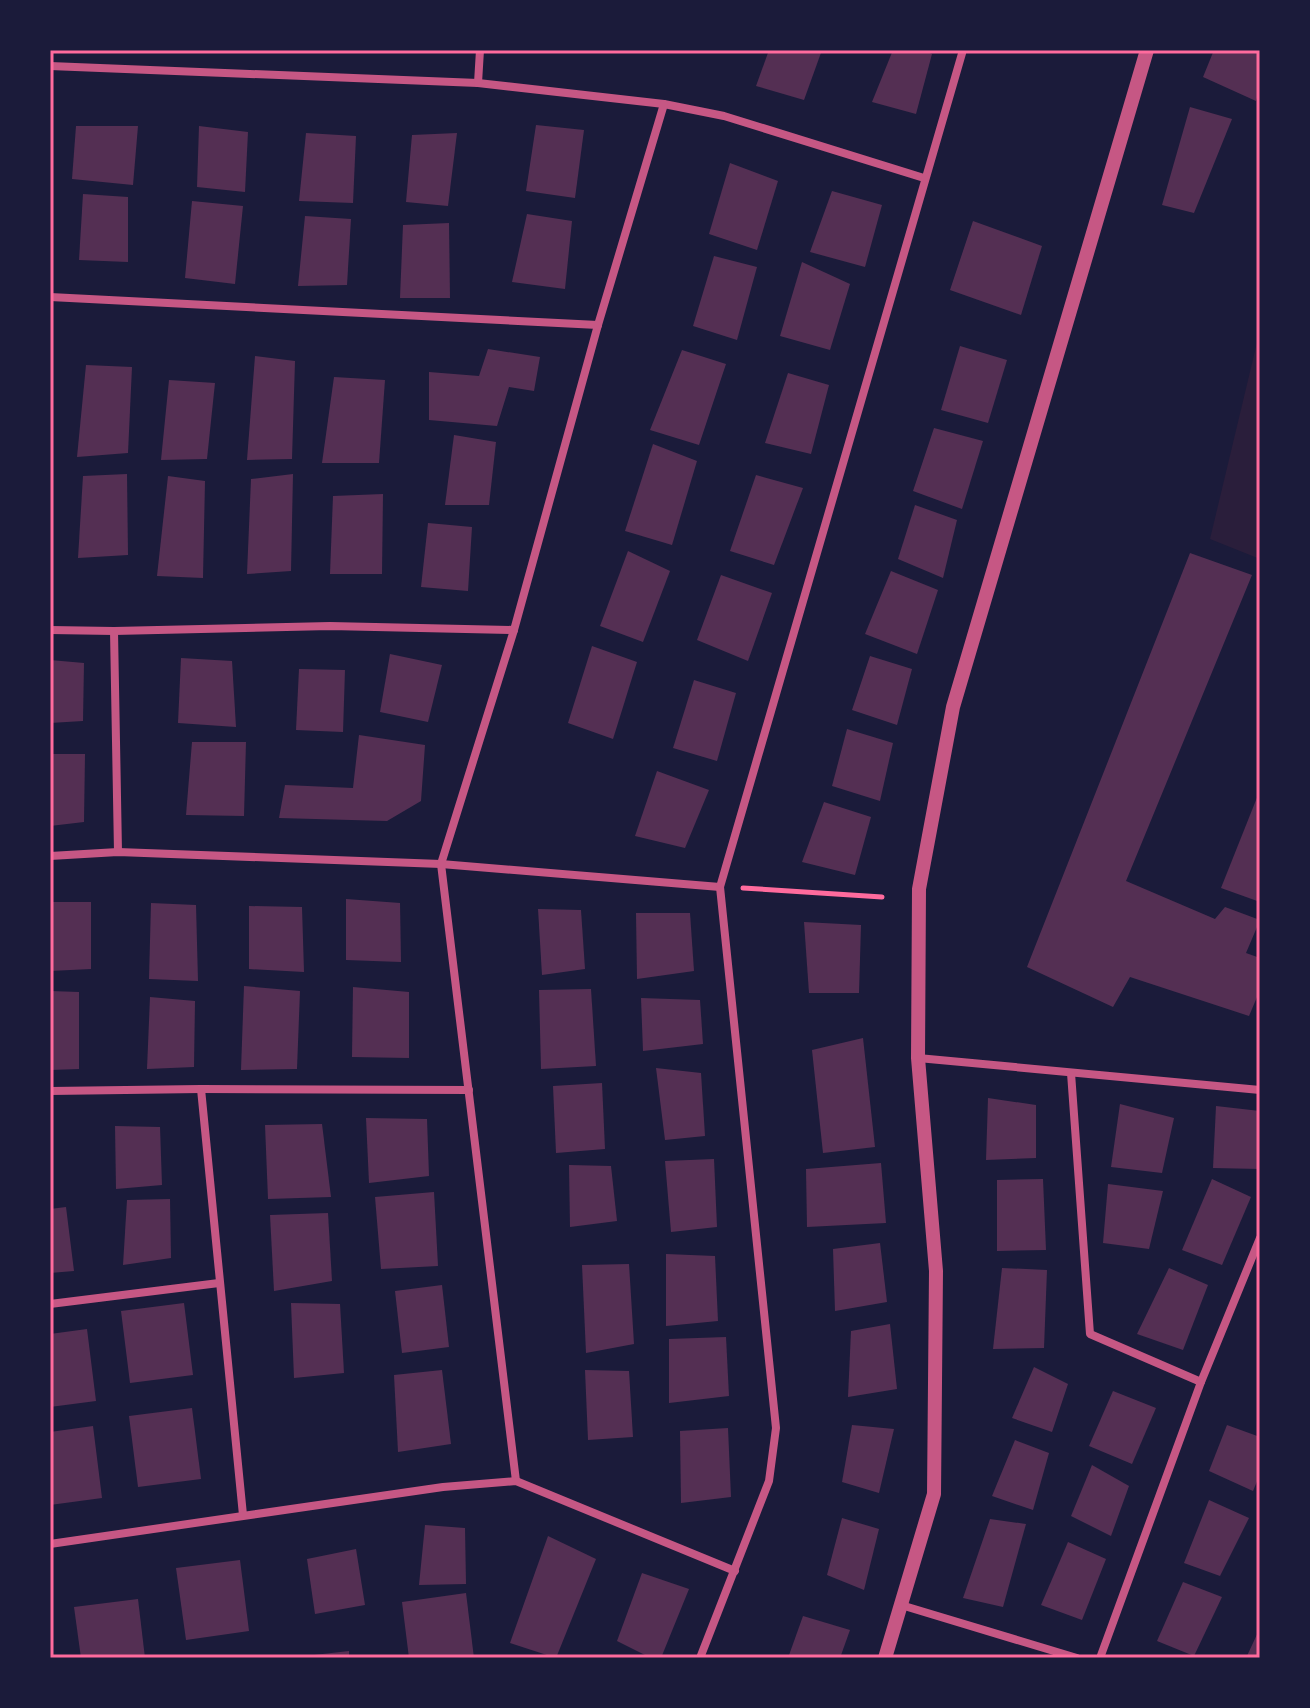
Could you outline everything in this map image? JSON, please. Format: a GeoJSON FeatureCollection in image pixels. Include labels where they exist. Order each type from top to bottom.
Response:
{"type":"FeatureCollection","features":[{"type":"Feature","properties":{"kind":"street"},"geometry":{"type":"LineString","coordinates":[[478,83],[480,50]]}},
{"type":"Feature","properties":{"kind":"street"},"geometry":{"type":"LineString","coordinates":[[700,1658],[769,1481],[776,1428],[720,887],[963,50]]}},
{"type":"Feature","properties":{"kind":"street"},"geometry":{"type":"LineString","coordinates":[[885,1658],[934,1494],[936,1271],[918,1058],[919,889],[953,707],[1147,50]]}},
{"type":"Feature","properties":{"kind":"street"},"geometry":{"type":"LineString","coordinates":[[50,66],[478,83],[664,104],[724,116],[924,178]]}},
{"type":"Feature","properties":{"kind":"street"},"geometry":{"type":"LineString","coordinates":[[516,1481],[441,864],[514,630],[598,325],[664,104]]}},
{"type":"Feature","properties":{"kind":"street"},"geometry":{"type":"LineString","coordinates":[[50,297],[598,325]]}},
{"type":"Feature","properties":{"kind":"street"},"geometry":{"type":"LineString","coordinates":[[50,630],[330,626],[514,630]]}},
{"type":"Feature","properties":{"kind":"street"},"geometry":{"type":"LineString","coordinates":[[114,631],[118,852]]}},
{"type":"Feature","properties":{"kind":"street"},"geometry":{"type":"LineString","coordinates":[[50,856],[118,852],[441,864],[720,887]]}},
{"type":"Feature","properties":{"kind":"street"},"geometry":{"type":"LineString","coordinates":[[918,1058],[1260,1090]]}},
{"type":"Feature","properties":{"kind":"street"},"geometry":{"type":"LineString","coordinates":[[1071,1073],[1090,1334],[1201,1382]]}},
{"type":"Feature","properties":{"kind":"street"},"geometry":{"type":"LineString","coordinates":[[201,1089],[243,1515]]}},
{"type":"Feature","properties":{"kind":"street"},"geometry":{"type":"LineString","coordinates":[[50,1091],[469,1090]]}},
{"type":"Feature","properties":{"kind":"street"},"geometry":{"type":"LineString","coordinates":[[1100,1658],[1201,1382],[1260,1238]]}},
{"type":"Feature","properties":{"kind":"street"},"geometry":{"type":"LineString","coordinates":[[50,1304],[219,1283]]}},
{"type":"Feature","properties":{"kind":"street"},"geometry":{"type":"LineString","coordinates":[[50,1544],[443,1487],[516,1481],[735,1571]]}},
{"type":"Feature","properties":{"kind":"street"},"geometry":{"type":"LineString","coordinates":[[901,1605],[1077,1658]]}},
{"type":"Feature","properties":{"kind":"path"},"geometry":{"type":"LineString","coordinates":[[720,887],[882,897]]}},
{"type":"Feature","properties":{"kind":"shaded area"},"geometry":{"type":"Polygon","coordinates":[[[1260,330],[1260,559],[1210,539],[1260,330]]]}},
{"type":"Feature","properties":{"kind":"building"},"geometry":{"type":"Polygon","coordinates":[[[769,50],[822,50],[804,100],[756,86],[769,50]]]}},
{"type":"Feature","properties":{"kind":"building"},"geometry":{"type":"Polygon","coordinates":[[[893,50],[923,50],[932,54],[916,114],[872,102],[893,50]]]}},
{"type":"Feature","properties":{"kind":"building"},"geometry":{"type":"Polygon","coordinates":[[[1214,50],[1260,50],[1260,89],[1256,101],[1203,77],[1214,50]]]}},
{"type":"Feature","properties":{"kind":"building"},"geometry":{"type":"Polygon","coordinates":[[[1190,107],[1232,119],[1194,213],[1162,205],[1190,107]]]}},
{"type":"Feature","properties":{"kind":"building"},"geometry":{"type":"Polygon","coordinates":[[[536,125],[584,130],[575,198],[526,191],[536,125]]]}},
{"type":"Feature","properties":{"kind":"building"},"geometry":{"type":"Polygon","coordinates":[[[76,126],[138,126],[133,185],[72,179],[76,126]]]}},
{"type":"Feature","properties":{"kind":"building"},"geometry":{"type":"Polygon","coordinates":[[[199,126],[248,132],[245,192],[197,187],[199,126]]]}},
{"type":"Feature","properties":{"kind":"building"},"geometry":{"type":"Polygon","coordinates":[[[306,133],[356,136],[353,203],[299,201],[306,133]]]}},
{"type":"Feature","properties":{"kind":"building"},"geometry":{"type":"Polygon","coordinates":[[[457,133],[448,206],[406,202],[412,135],[457,133]]]}},
{"type":"Feature","properties":{"kind":"building"},"geometry":{"type":"Polygon","coordinates":[[[730,163],[778,181],[757,250],[709,234],[730,163]]]}},
{"type":"Feature","properties":{"kind":"building"},"geometry":{"type":"Polygon","coordinates":[[[832,191],[882,205],[865,267],[810,252],[832,191]]]}},
{"type":"Feature","properties":{"kind":"building"},"geometry":{"type":"Polygon","coordinates":[[[83,194],[128,197],[128,262],[79,260],[83,194]]]}},
{"type":"Feature","properties":{"kind":"building"},"geometry":{"type":"Polygon","coordinates":[[[192,201],[243,206],[235,284],[185,278],[192,201]]]}},
{"type":"Feature","properties":{"kind":"building"},"geometry":{"type":"Polygon","coordinates":[[[527,214],[572,221],[565,289],[512,282],[527,214]]]}},
{"type":"Feature","properties":{"kind":"building"},"geometry":{"type":"Polygon","coordinates":[[[305,216],[351,219],[347,285],[298,286],[305,216]]]}},
{"type":"Feature","properties":{"kind":"building"},"geometry":{"type":"Polygon","coordinates":[[[973,221],[1042,246],[1021,315],[950,290],[973,221]]]}},
{"type":"Feature","properties":{"kind":"building"},"geometry":{"type":"Polygon","coordinates":[[[449,223],[450,298],[400,298],[403,225],[449,223]]]}},
{"type":"Feature","properties":{"kind":"building"},"geometry":{"type":"Polygon","coordinates":[[[714,256],[757,267],[737,340],[693,326],[714,256]]]}},
{"type":"Feature","properties":{"kind":"building"},"geometry":{"type":"Polygon","coordinates":[[[802,262],[850,284],[830,350],[780,336],[802,262]]]}},
{"type":"Feature","properties":{"kind":"building"},"geometry":{"type":"Polygon","coordinates":[[[960,346],[1007,360],[988,423],[941,410],[960,346]]]}},
{"type":"Feature","properties":{"kind":"building"},"geometry":{"type":"Polygon","coordinates":[[[488,349],[540,357],[534,391],[509,387],[497,426],[429,420],[429,372],[479,376],[488,349]]]}},
{"type":"Feature","properties":{"kind":"building"},"geometry":{"type":"Polygon","coordinates":[[[682,350],[726,364],[699,445],[650,430],[682,350]]]}},
{"type":"Feature","properties":{"kind":"building"},"geometry":{"type":"Polygon","coordinates":[[[255,356],[295,361],[292,459],[247,460],[255,356]]]}},
{"type":"Feature","properties":{"kind":"building"},"geometry":{"type":"Polygon","coordinates":[[[86,365],[132,367],[128,453],[77,457],[86,365]]]}},
{"type":"Feature","properties":{"kind":"building"},"geometry":{"type":"Polygon","coordinates":[[[788,373],[829,385],[811,454],[765,443],[788,373]]]}},
{"type":"Feature","properties":{"kind":"building"},"geometry":{"type":"Polygon","coordinates":[[[334,377],[385,380],[379,463],[322,463],[334,377]]]}},
{"type":"Feature","properties":{"kind":"building"},"geometry":{"type":"Polygon","coordinates":[[[169,380],[215,383],[207,459],[161,460],[169,380]]]}},
{"type":"Feature","properties":{"kind":"building"},"geometry":{"type":"Polygon","coordinates":[[[934,428],[983,441],[962,509],[913,491],[934,428]]]}},
{"type":"Feature","properties":{"kind":"building"},"geometry":{"type":"Polygon","coordinates":[[[454,435],[496,442],[489,505],[445,505],[454,435]]]}},
{"type":"Feature","properties":{"kind":"building"},"geometry":{"type":"Polygon","coordinates":[[[653,444],[697,461],[672,545],[625,531],[653,444]]]}},
{"type":"Feature","properties":{"kind":"building"},"geometry":{"type":"Polygon","coordinates":[[[127,474],[128,555],[78,558],[83,476],[127,474]]]}},
{"type":"Feature","properties":{"kind":"building"},"geometry":{"type":"Polygon","coordinates":[[[293,474],[291,571],[247,574],[251,479],[293,474]]]}},
{"type":"Feature","properties":{"kind":"building"},"geometry":{"type":"Polygon","coordinates":[[[756,475],[803,488],[774,565],[730,551],[756,475]]]}},
{"type":"Feature","properties":{"kind":"building"},"geometry":{"type":"Polygon","coordinates":[[[168,476],[205,481],[203,578],[157,576],[168,476]]]}},
{"type":"Feature","properties":{"kind":"building"},"geometry":{"type":"Polygon","coordinates":[[[383,494],[382,574],[330,574],[333,496],[383,494]]]}},
{"type":"Feature","properties":{"kind":"building"},"geometry":{"type":"Polygon","coordinates":[[[915,505],[957,520],[943,578],[898,559],[915,505]]]}},
{"type":"Feature","properties":{"kind":"building"},"geometry":{"type":"Polygon","coordinates":[[[428,523],[472,527],[468,591],[421,587],[428,523]]]}},
{"type":"Feature","properties":{"kind":"building"},"geometry":{"type":"Polygon","coordinates":[[[628,551],[670,571],[643,642],[600,626],[628,551]]]}},
{"type":"Feature","properties":{"kind":"building"},"geometry":{"type":"Polygon","coordinates":[[[1190,553],[1252,575],[1126,881],[1215,919],[1225,907],[1260,920],[1246,953],[1260,958],[1260,990],[1249,1016],[1130,977],[1113,1007],[1027,967],[1190,553]]]}},
{"type":"Feature","properties":{"kind":"building"},"geometry":{"type":"Polygon","coordinates":[[[891,571],[938,590],[917,654],[865,634],[891,571]]]}},
{"type":"Feature","properties":{"kind":"building"},"geometry":{"type":"Polygon","coordinates":[[[721,575],[772,593],[748,661],[697,640],[721,575]]]}},
{"type":"Feature","properties":{"kind":"building"},"geometry":{"type":"Polygon","coordinates":[[[592,646],[637,662],[613,739],[568,723],[592,646]]]}},
{"type":"Feature","properties":{"kind":"building"},"geometry":{"type":"Polygon","coordinates":[[[390,654],[442,665],[428,722],[380,712],[390,654]]]}},
{"type":"Feature","properties":{"kind":"building"},"geometry":{"type":"Polygon","coordinates":[[[870,656],[912,669],[897,725],[852,710],[870,656]]]}},
{"type":"Feature","properties":{"kind":"building"},"geometry":{"type":"Polygon","coordinates":[[[181,658],[232,661],[236,727],[178,723],[181,658]]]}},
{"type":"Feature","properties":{"kind":"building"},"geometry":{"type":"Polygon","coordinates":[[[50,660],[84,663],[83,721],[50,723],[50,660]]]}},
{"type":"Feature","properties":{"kind":"building"},"geometry":{"type":"Polygon","coordinates":[[[299,669],[345,670],[343,732],[296,730],[299,669]]]}},
{"type":"Feature","properties":{"kind":"building"},"geometry":{"type":"Polygon","coordinates":[[[694,680],[736,693],[717,761],[673,748],[694,680]]]}},
{"type":"Feature","properties":{"kind":"building"},"geometry":{"type":"Polygon","coordinates":[[[847,729],[893,743],[880,801],[832,786],[847,729]]]}},
{"type":"Feature","properties":{"kind":"building"},"geometry":{"type":"Polygon","coordinates":[[[359,735],[425,745],[421,801],[387,821],[279,818],[285,785],[353,788],[359,735]]]}},
{"type":"Feature","properties":{"kind":"building"},"geometry":{"type":"Polygon","coordinates":[[[192,742],[246,742],[244,816],[186,815],[192,742]]]}},
{"type":"Feature","properties":{"kind":"building"},"geometry":{"type":"Polygon","coordinates":[[[50,754],[85,754],[84,822],[50,826],[50,754]]]}},
{"type":"Feature","properties":{"kind":"building"},"geometry":{"type":"Polygon","coordinates":[[[657,771],[709,790],[685,848],[635,836],[657,771]]]}},
{"type":"Feature","properties":{"kind":"building"},"geometry":{"type":"Polygon","coordinates":[[[1260,790],[1260,902],[1221,888],[1260,790]]]}},
{"type":"Feature","properties":{"kind":"building"},"geometry":{"type":"Polygon","coordinates":[[[824,802],[871,817],[855,875],[802,862],[824,802]]]}},
{"type":"Feature","properties":{"kind":"building"},"geometry":{"type":"Polygon","coordinates":[[[346,899],[400,903],[401,962],[346,960],[346,899]]]}},
{"type":"Feature","properties":{"kind":"building"},"geometry":{"type":"Polygon","coordinates":[[[50,902],[91,902],[91,969],[50,971],[50,902]]]}},
{"type":"Feature","properties":{"kind":"building"},"geometry":{"type":"Polygon","coordinates":[[[151,903],[196,905],[198,981],[149,979],[151,903]]]}},
{"type":"Feature","properties":{"kind":"building"},"geometry":{"type":"Polygon","coordinates":[[[249,906],[302,907],[304,972],[249,969],[249,906]]]}},
{"type":"Feature","properties":{"kind":"building"},"geometry":{"type":"Polygon","coordinates":[[[538,909],[581,910],[585,969],[542,975],[538,909]]]}},
{"type":"Feature","properties":{"kind":"building"},"geometry":{"type":"Polygon","coordinates":[[[636,913],[690,913],[694,971],[637,979],[636,913]]]}},
{"type":"Feature","properties":{"kind":"building"},"geometry":{"type":"Polygon","coordinates":[[[804,922],[861,925],[859,993],[809,993],[804,922]]]}},
{"type":"Feature","properties":{"kind":"building"},"geometry":{"type":"Polygon","coordinates":[[[244,986],[300,991],[297,1069],[241,1070],[244,986]]]}},
{"type":"Feature","properties":{"kind":"building"},"geometry":{"type":"Polygon","coordinates":[[[353,987],[409,992],[409,1058],[352,1057],[353,987]]]}},
{"type":"Feature","properties":{"kind":"building"},"geometry":{"type":"Polygon","coordinates":[[[591,989],[596,1066],[541,1069],[539,990],[591,989]]]}},
{"type":"Feature","properties":{"kind":"building"},"geometry":{"type":"Polygon","coordinates":[[[50,991],[79,992],[79,1069],[50,1070],[50,991]]]}},
{"type":"Feature","properties":{"kind":"building"},"geometry":{"type":"Polygon","coordinates":[[[150,997],[195,1001],[194,1067],[147,1069],[150,997]]]}},
{"type":"Feature","properties":{"kind":"building"},"geometry":{"type":"Polygon","coordinates":[[[641,998],[700,1000],[703,1044],[643,1051],[641,998]]]}},
{"type":"Feature","properties":{"kind":"building"},"geometry":{"type":"Polygon","coordinates":[[[863,1038],[875,1147],[823,1153],[812,1050],[863,1038]]]}},
{"type":"Feature","properties":{"kind":"building"},"geometry":{"type":"Polygon","coordinates":[[[656,1068],[701,1073],[705,1136],[665,1140],[656,1068]]]}},
{"type":"Feature","properties":{"kind":"building"},"geometry":{"type":"Polygon","coordinates":[[[602,1083],[605,1149],[556,1153],[553,1086],[602,1083]]]}},
{"type":"Feature","properties":{"kind":"building"},"geometry":{"type":"Polygon","coordinates":[[[988,1098],[1036,1105],[1036,1158],[986,1160],[988,1098]]]}},
{"type":"Feature","properties":{"kind":"building"},"geometry":{"type":"Polygon","coordinates":[[[1120,1104],[1174,1118],[1162,1173],[1111,1167],[1120,1104]]]}},
{"type":"Feature","properties":{"kind":"building"},"geometry":{"type":"Polygon","coordinates":[[[1216,1106],[1260,1111],[1260,1169],[1213,1168],[1216,1106]]]}},
{"type":"Feature","properties":{"kind":"building"},"geometry":{"type":"Polygon","coordinates":[[[366,1118],[427,1119],[429,1176],[369,1183],[366,1118]]]}},
{"type":"Feature","properties":{"kind":"building"},"geometry":{"type":"Polygon","coordinates":[[[322,1124],[331,1197],[268,1199],[265,1125],[322,1124]]]}},
{"type":"Feature","properties":{"kind":"building"},"geometry":{"type":"Polygon","coordinates":[[[115,1126],[160,1127],[162,1185],[116,1189],[115,1126]]]}},
{"type":"Feature","properties":{"kind":"building"},"geometry":{"type":"Polygon","coordinates":[[[714,1159],[717,1227],[671,1232],[665,1161],[714,1159]]]}},
{"type":"Feature","properties":{"kind":"building"},"geometry":{"type":"Polygon","coordinates":[[[881,1163],[886,1223],[807,1227],[806,1169],[881,1163]]]}},
{"type":"Feature","properties":{"kind":"building"},"geometry":{"type":"Polygon","coordinates":[[[569,1165],[611,1166],[617,1221],[570,1227],[569,1165]]]}},
{"type":"Feature","properties":{"kind":"building"},"geometry":{"type":"Polygon","coordinates":[[[1043,1179],[1046,1250],[997,1251],[997,1180],[1043,1179]]]}},
{"type":"Feature","properties":{"kind":"building"},"geometry":{"type":"Polygon","coordinates":[[[1212,1179],[1251,1197],[1222,1265],[1182,1250],[1212,1179]]]}},
{"type":"Feature","properties":{"kind":"building"},"geometry":{"type":"Polygon","coordinates":[[[1108,1184],[1163,1191],[1149,1249],[1103,1243],[1108,1184]]]}},
{"type":"Feature","properties":{"kind":"building"},"geometry":{"type":"Polygon","coordinates":[[[434,1192],[438,1266],[381,1269],[375,1197],[434,1192]]]}},
{"type":"Feature","properties":{"kind":"building"},"geometry":{"type":"Polygon","coordinates":[[[170,1199],[171,1258],[123,1265],[127,1200],[170,1199]]]}},
{"type":"Feature","properties":{"kind":"building"},"geometry":{"type":"Polygon","coordinates":[[[66,1207],[74,1271],[50,1273],[50,1209],[66,1207]]]}},
{"type":"Feature","properties":{"kind":"building"},"geometry":{"type":"Polygon","coordinates":[[[328,1213],[332,1281],[274,1291],[270,1215],[328,1213]]]}},
{"type":"Feature","properties":{"kind":"building"},"geometry":{"type":"Polygon","coordinates":[[[880,1243],[887,1302],[835,1311],[833,1249],[880,1243]]]}},
{"type":"Feature","properties":{"kind":"building"},"geometry":{"type":"Polygon","coordinates":[[[666,1254],[715,1256],[718,1321],[666,1326],[666,1254]]]}},
{"type":"Feature","properties":{"kind":"building"},"geometry":{"type":"Polygon","coordinates":[[[629,1264],[634,1344],[586,1353],[582,1265],[629,1264]]]}},
{"type":"Feature","properties":{"kind":"building"},"geometry":{"type":"Polygon","coordinates":[[[1002,1268],[1047,1270],[1044,1348],[993,1349],[1002,1268]]]}},
{"type":"Feature","properties":{"kind":"building"},"geometry":{"type":"Polygon","coordinates":[[[1169,1268],[1208,1285],[1183,1350],[1137,1334],[1169,1268]]]}},
{"type":"Feature","properties":{"kind":"building"},"geometry":{"type":"Polygon","coordinates":[[[442,1285],[449,1347],[402,1353],[395,1291],[442,1285]]]}},
{"type":"Feature","properties":{"kind":"building"},"geometry":{"type":"Polygon","coordinates":[[[184,1303],[193,1375],[130,1383],[121,1311],[184,1303]]]}},
{"type":"Feature","properties":{"kind":"building"},"geometry":{"type":"Polygon","coordinates":[[[291,1303],[340,1304],[344,1373],[294,1378],[291,1303]]]}},
{"type":"Feature","properties":{"kind":"building"},"geometry":{"type":"Polygon","coordinates":[[[890,1324],[897,1389],[848,1397],[851,1331],[890,1324]]]}},
{"type":"Feature","properties":{"kind":"building"},"geometry":{"type":"Polygon","coordinates":[[[87,1329],[96,1401],[50,1407],[50,1334],[87,1329]]]}},
{"type":"Feature","properties":{"kind":"building"},"geometry":{"type":"Polygon","coordinates":[[[726,1337],[729,1396],[669,1403],[669,1339],[726,1337]]]}},
{"type":"Feature","properties":{"kind":"building"},"geometry":{"type":"Polygon","coordinates":[[[1034,1367],[1068,1384],[1052,1432],[1012,1418],[1034,1367]]]}},
{"type":"Feature","properties":{"kind":"building"},"geometry":{"type":"Polygon","coordinates":[[[442,1370],[451,1444],[398,1452],[394,1375],[442,1370]]]}},
{"type":"Feature","properties":{"kind":"building"},"geometry":{"type":"Polygon","coordinates":[[[585,1370],[629,1371],[633,1437],[588,1440],[585,1370]]]}},
{"type":"Feature","properties":{"kind":"building"},"geometry":{"type":"Polygon","coordinates":[[[1113,1391],[1156,1408],[1132,1464],[1089,1446],[1113,1391]]]}},
{"type":"Feature","properties":{"kind":"building"},"geometry":{"type":"Polygon","coordinates":[[[192,1408],[201,1479],[138,1487],[129,1416],[192,1408]]]}},
{"type":"Feature","properties":{"kind":"building"},"geometry":{"type":"Polygon","coordinates":[[[852,1425],[894,1429],[879,1493],[842,1482],[852,1425]]]}},
{"type":"Feature","properties":{"kind":"building"},"geometry":{"type":"Polygon","coordinates":[[[1227,1425],[1260,1437],[1260,1474],[1253,1491],[1209,1471],[1227,1425]]]}},
{"type":"Feature","properties":{"kind":"building"},"geometry":{"type":"Polygon","coordinates":[[[93,1426],[102,1498],[50,1505],[50,1432],[93,1426]]]}},
{"type":"Feature","properties":{"kind":"building"},"geometry":{"type":"Polygon","coordinates":[[[728,1428],[731,1497],[681,1503],[680,1431],[728,1428]]]}},
{"type":"Feature","properties":{"kind":"building"},"geometry":{"type":"Polygon","coordinates":[[[1015,1440],[1049,1453],[1033,1510],[992,1496],[1015,1440]]]}},
{"type":"Feature","properties":{"kind":"building"},"geometry":{"type":"Polygon","coordinates":[[[1092,1465],[1129,1486],[1111,1536],[1071,1516],[1092,1465]]]}},
{"type":"Feature","properties":{"kind":"building"},"geometry":{"type":"Polygon","coordinates":[[[1209,1500],[1249,1518],[1220,1576],[1184,1563],[1209,1500]]]}},
{"type":"Feature","properties":{"kind":"building"},"geometry":{"type":"Polygon","coordinates":[[[842,1518],[879,1529],[864,1590],[827,1575],[842,1518]]]}},
{"type":"Feature","properties":{"kind":"building"},"geometry":{"type":"Polygon","coordinates":[[[990,1519],[1026,1524],[1003,1607],[963,1598],[990,1519]]]}},
{"type":"Feature","properties":{"kind":"building"},"geometry":{"type":"Polygon","coordinates":[[[425,1525],[465,1528],[466,1584],[419,1585],[425,1525]]]}},
{"type":"Feature","properties":{"kind":"building"},"geometry":{"type":"Polygon","coordinates":[[[548,1536],[596,1559],[556,1658],[510,1643],[548,1536]]]}},
{"type":"Feature","properties":{"kind":"building"},"geometry":{"type":"Polygon","coordinates":[[[1068,1542],[1106,1559],[1082,1620],[1041,1605],[1068,1542]]]}},
{"type":"Feature","properties":{"kind":"building"},"geometry":{"type":"Polygon","coordinates":[[[356,1549],[365,1605],[315,1614],[307,1559],[356,1549]]]}},
{"type":"Feature","properties":{"kind":"building"},"geometry":{"type":"Polygon","coordinates":[[[240,1560],[249,1631],[186,1640],[176,1568],[240,1560]]]}},
{"type":"Feature","properties":{"kind":"building"},"geometry":{"type":"Polygon","coordinates":[[[642,1573],[689,1589],[661,1658],[651,1658],[617,1641],[642,1573]]]}},
{"type":"Feature","properties":{"kind":"building"},"geometry":{"type":"Polygon","coordinates":[[[1183,1582],[1222,1597],[1194,1656],[1157,1641],[1183,1582]]]}},
{"type":"Feature","properties":{"kind":"building"},"geometry":{"type":"Polygon","coordinates":[[[466,1593],[474,1658],[409,1658],[402,1602],[466,1593]]]}},
{"type":"Feature","properties":{"kind":"building"},"geometry":{"type":"Polygon","coordinates":[[[138,1599],[145,1658],[81,1658],[74,1607],[138,1599]]]}},
{"type":"Feature","properties":{"kind":"building"},"geometry":{"type":"Polygon","coordinates":[[[803,1616],[850,1630],[840,1658],[788,1658],[803,1616]]]}},
{"type":"Feature","properties":{"kind":"building"},"geometry":{"type":"Polygon","coordinates":[[[1260,1628],[1260,1658],[1246,1658],[1260,1628]]]}},
{"type":"Feature","properties":{"kind":"building"},"geometry":{"type":"Polygon","coordinates":[[[349,1651],[349,1658],[305,1658],[305,1656],[349,1651]]]}}]}
